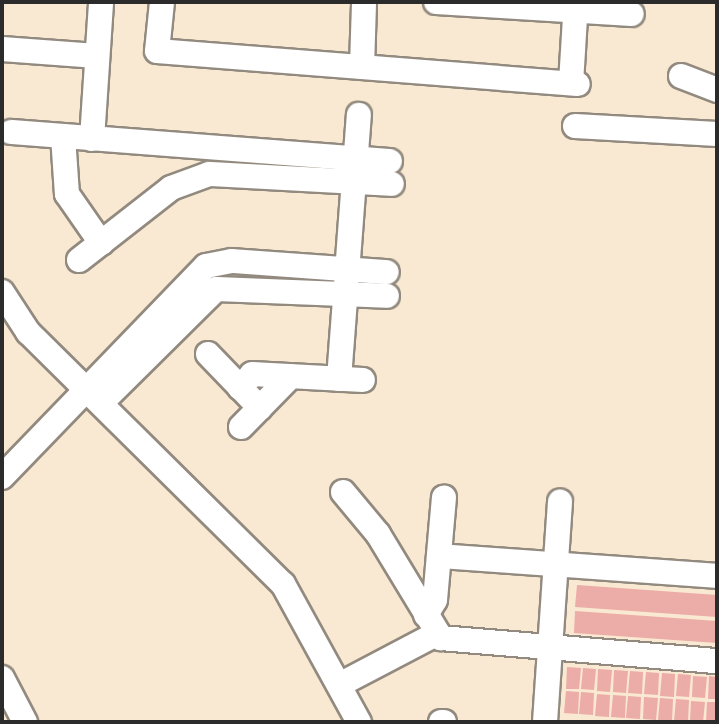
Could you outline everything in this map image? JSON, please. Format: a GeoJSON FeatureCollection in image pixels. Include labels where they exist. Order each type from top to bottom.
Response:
{"type":"FeatureCollection","features":[{"type":"Feature","properties":{"kind":"street"},"geometry":{"type":"LineString","coordinates":[[92,139],[101,2]]}},
{"type":"Feature","properties":{"kind":"street"},"geometry":{"type":"LineString","coordinates":[[162,2],[157,51],[574,84],[576,7]]}},
{"type":"Feature","properties":{"kind":"street"},"geometry":{"type":"LineString","coordinates":[[362,67],[364,2]]}},
{"type":"Feature","properties":{"kind":"street"},"geometry":{"type":"LineString","coordinates":[[436,2],[576,7],[632,14]]}},
{"type":"Feature","properties":{"kind":"street"},"geometry":{"type":"LineString","coordinates":[[2,49],[97,56]]}},
{"type":"Feature","properties":{"kind":"street"},"geometry":{"type":"LineString","coordinates":[[681,76],[717,90]]}},
{"type":"Feature","properties":{"kind":"street"},"geometry":{"type":"LineString","coordinates":[[240,388],[251,374],[351,379],[346,281],[359,115]]}},
{"type":"Feature","properties":{"kind":"street"},"geometry":{"type":"LineString","coordinates":[[575,126],[717,135]]}},
{"type":"Feature","properties":{"kind":"street"},"geometry":{"type":"LineString","coordinates":[[11,132],[391,172]]}},
{"type":"Feature","properties":{"kind":"street"},"geometry":{"type":"LineString","coordinates":[[63,136],[68,194],[101,243]]}},
{"type":"Feature","properties":{"kind":"street"},"geometry":{"type":"LineString","coordinates":[[79,260],[171,188],[209,174],[355,169]]}},
{"type":"Feature","properties":{"kind":"street"},"geometry":{"type":"LineString","coordinates":[[2,477],[216,289],[346,281],[387,284]]}},
{"type":"Feature","properties":{"kind":"street"},"geometry":{"type":"LineString","coordinates":[[2,292],[28,332],[283,584],[359,722]]}},
{"type":"Feature","properties":{"kind":"street"},"geometry":{"type":"LineString","coordinates":[[208,354],[260,408]]}},
{"type":"Feature","properties":{"kind":"street"},"geometry":{"type":"LineString","coordinates":[[241,427],[291,376]]}},
{"type":"Feature","properties":{"kind":"street"},"geometry":{"type":"LineString","coordinates":[[343,492],[378,534],[431,625]]}},
{"type":"Feature","properties":{"kind":"street"},"geometry":{"type":"LineString","coordinates":[[431,625],[444,497]]}},
{"type":"Feature","properties":{"kind":"street"},"geometry":{"type":"LineString","coordinates":[[545,722],[560,502]]}},
{"type":"Feature","properties":{"kind":"street"},"geometry":{"type":"LineString","coordinates":[[439,556],[717,576]]}},
{"type":"Feature","properties":{"kind":"street"},"geometry":{"type":"LineString","coordinates":[[339,685],[431,625],[551,649],[717,661]]}},
{"type":"Feature","properties":{"kind":"street"},"geometry":{"type":"LineString","coordinates":[[2,678],[25,722]]}},
{"type":"Feature","properties":{"kind":"building"},"geometry":{"type":"Polygon","coordinates":[[[577,585],[717,595],[717,617],[575,607],[577,585]]]}},
{"type":"Feature","properties":{"kind":"building"},"geometry":{"type":"Polygon","coordinates":[[[575,611],[717,621],[717,643],[574,633],[575,611]]]}},
{"type":"Feature","properties":{"kind":"building"},"geometry":{"type":"Polygon","coordinates":[[[567,667],[581,668],[579,689],[566,689],[567,667]]]}},
{"type":"Feature","properties":{"kind":"building"},"geometry":{"type":"Polygon","coordinates":[[[583,668],[596,669],[594,690],[581,689],[583,668]]]}},
{"type":"Feature","properties":{"kind":"building"},"geometry":{"type":"Polygon","coordinates":[[[598,669],[612,670],[610,692],[597,691],[598,669]]]}},
{"type":"Feature","properties":{"kind":"building"},"geometry":{"type":"Polygon","coordinates":[[[614,670],[628,671],[626,693],[613,692],[614,670]]]}},
{"type":"Feature","properties":{"kind":"building"},"geometry":{"type":"Polygon","coordinates":[[[630,671],[643,672],[642,694],[628,693],[630,671]]]}},
{"type":"Feature","properties":{"kind":"building"},"geometry":{"type":"Polygon","coordinates":[[[646,672],[659,673],[658,695],[644,694],[646,672]]]}},
{"type":"Feature","properties":{"kind":"building"},"geometry":{"type":"Polygon","coordinates":[[[662,673],[675,674],[674,697],[660,696],[662,673]]]}},
{"type":"Feature","properties":{"kind":"building"},"geometry":{"type":"Polygon","coordinates":[[[678,674],[691,675],[689,697],[676,696],[678,674]]]}},
{"type":"Feature","properties":{"kind":"building"},"geometry":{"type":"Polygon","coordinates":[[[693,676],[707,677],[705,698],[692,697],[693,676]]]}},
{"type":"Feature","properties":{"kind":"building"},"geometry":{"type":"Polygon","coordinates":[[[709,676],[717,677],[717,699],[708,699],[709,676]]]}},
{"type":"Feature","properties":{"kind":"building"},"geometry":{"type":"Polygon","coordinates":[[[566,691],[579,692],[578,714],[564,713],[566,691]]]}},
{"type":"Feature","properties":{"kind":"building"},"geometry":{"type":"Polygon","coordinates":[[[581,692],[594,693],[593,715],[579,714],[581,692]]]}},
{"type":"Feature","properties":{"kind":"building"},"geometry":{"type":"Polygon","coordinates":[[[597,694],[610,695],[609,717],[595,716],[597,694]]]}},
{"type":"Feature","properties":{"kind":"building"},"geometry":{"type":"Polygon","coordinates":[[[613,695],[626,696],[625,718],[611,717],[613,695]]]}},
{"type":"Feature","properties":{"kind":"building"},"geometry":{"type":"Polygon","coordinates":[[[628,696],[641,697],[640,719],[626,718],[628,696]]]}},
{"type":"Feature","properties":{"kind":"building"},"geometry":{"type":"Polygon","coordinates":[[[644,697],[658,698],[656,720],[643,719],[644,697]]]}},
{"type":"Feature","properties":{"kind":"building"},"geometry":{"type":"Polygon","coordinates":[[[660,698],[673,699],[672,721],[658,720],[660,698]]]}},
{"type":"Feature","properties":{"kind":"building"},"geometry":{"type":"Polygon","coordinates":[[[676,699],[689,700],[688,722],[674,721],[676,699]]]}},
{"type":"Feature","properties":{"kind":"building"},"geometry":{"type":"Polygon","coordinates":[[[691,701],[705,702],[703,722],[690,722],[691,701]]]}},
{"type":"Feature","properties":{"kind":"building"},"geometry":{"type":"Polygon","coordinates":[[[707,702],[717,702],[717,722],[706,722],[707,702]]]}}]}
